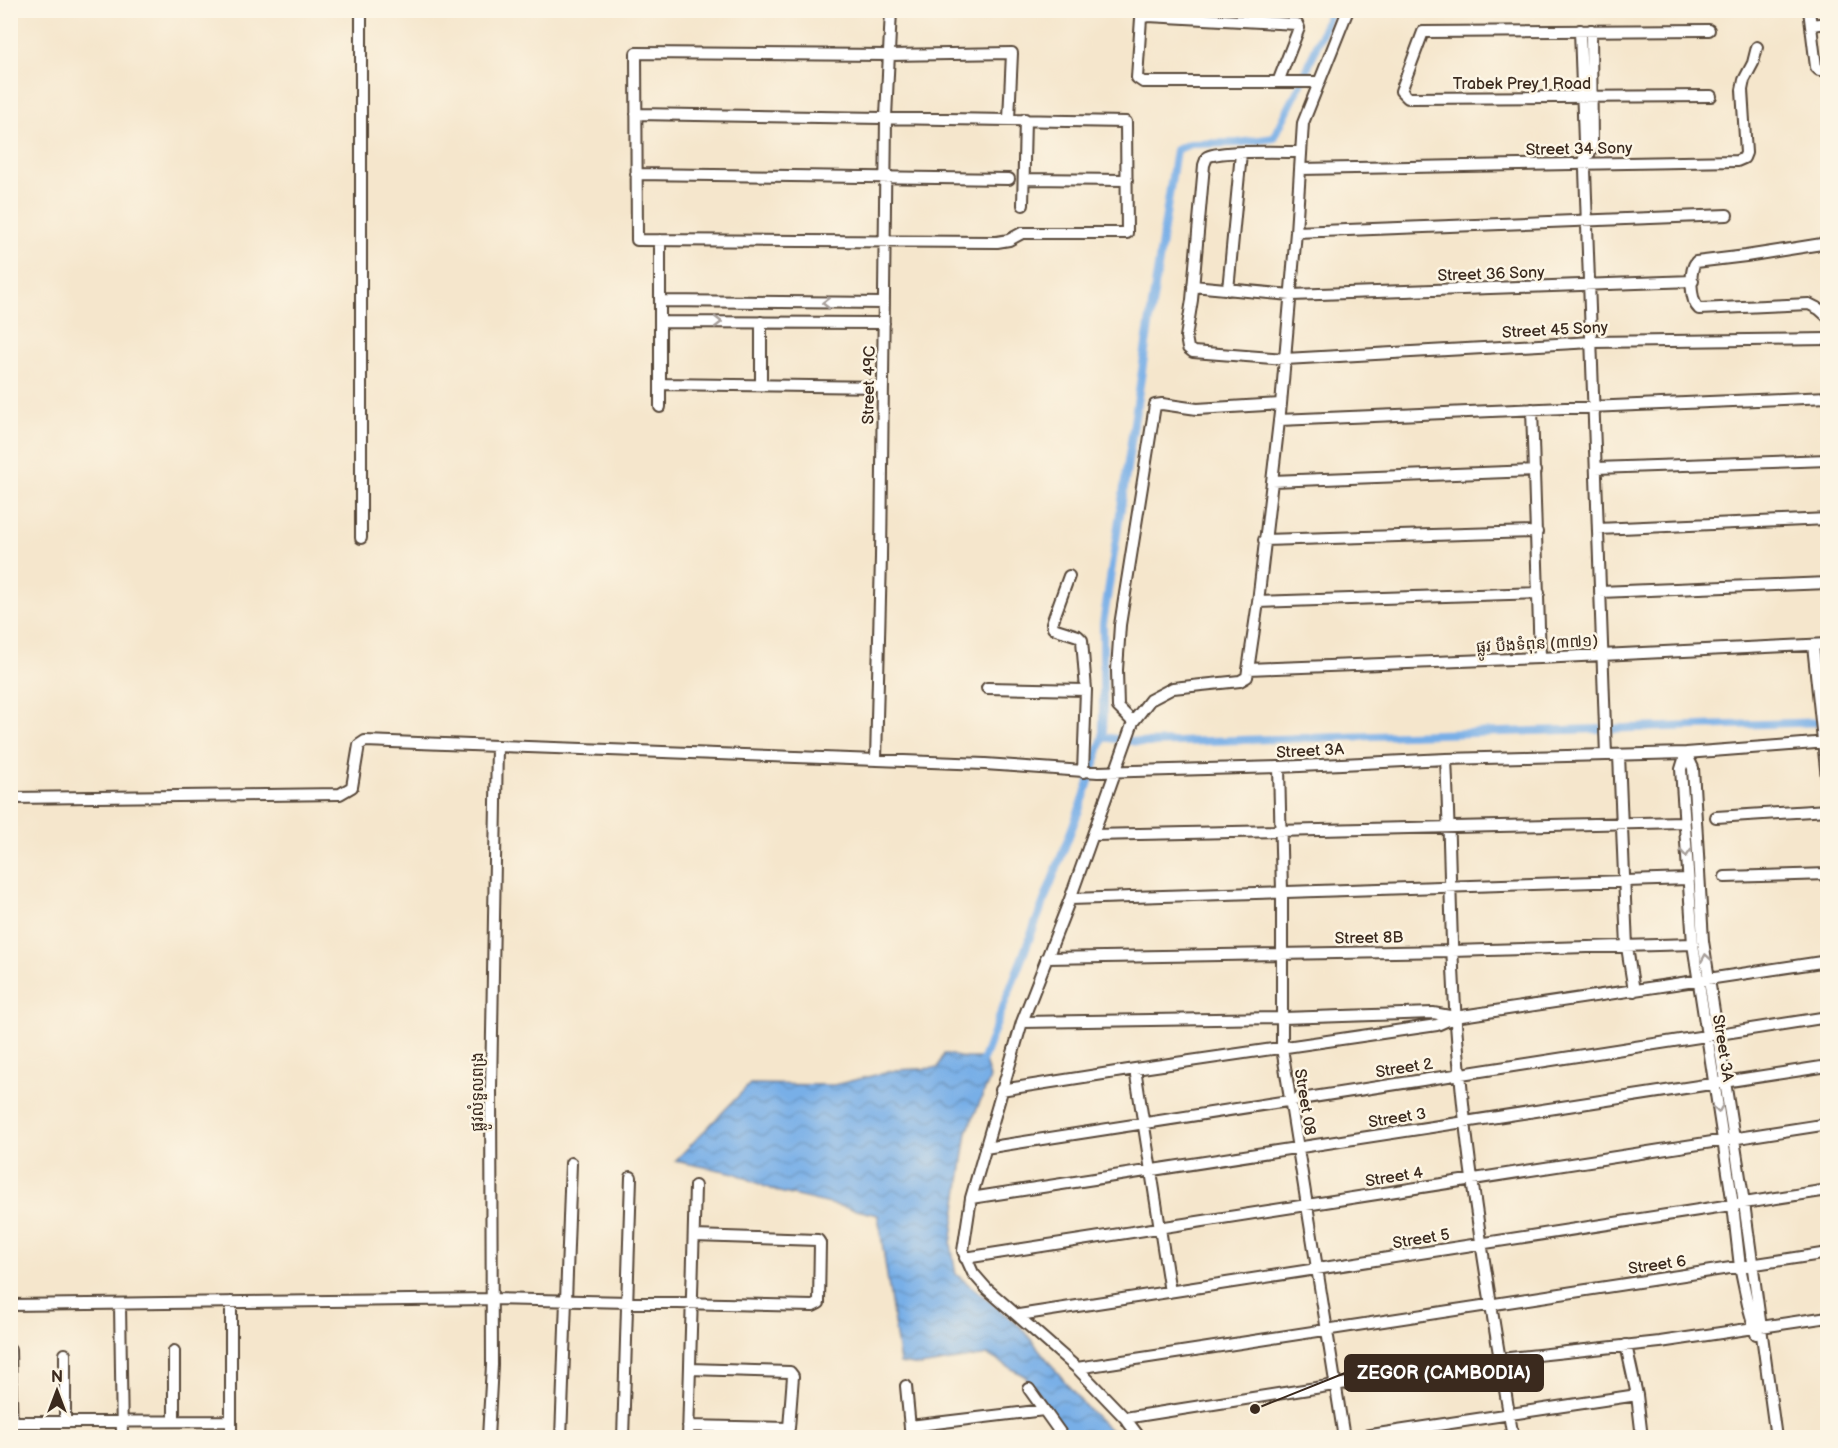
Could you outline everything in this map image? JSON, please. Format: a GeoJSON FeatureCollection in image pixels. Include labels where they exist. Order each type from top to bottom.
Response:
{"type":"FeatureCollection","features":[{"type":"Feature","properties":{"kind":"street"},"geometry":{"type":"LineString","coordinates":[[361,10],[361,538]]}},
{"type":"Feature","properties":{"kind":"street","name":"Street 49C"},"geometry":{"type":"LineString","coordinates":[[876,760],[886,117],[891,10]]}},
{"type":"Feature","properties":{"kind":"street"},"geometry":{"type":"LineString","coordinates":[[1140,1437],[1077,1368],[987,1289],[973,1273],[965,1258],[963,1245],[971,1198],[1022,1023],[1070,899],[1133,722],[1143,707],[1159,694],[1173,688],[1240,681],[1247,677],[1281,404],[1303,123],[1314,82],[1348,10]]}},
{"type":"Feature","properties":{"kind":"street"},"geometry":{"type":"LineString","coordinates":[[1809,10],[1816,67],[1820,70],[1827,70]]}},
{"type":"Feature","properties":{"kind":"street"},"geometry":{"type":"LineString","coordinates":[[1282,82],[1299,28],[1297,24],[1148,16],[1141,18],[1137,78],[1143,82],[1282,82],[1314,82]]}},
{"type":"Feature","properties":{"kind":"street"},"geometry":{"type":"LineString","coordinates":[[1811,25],[1827,23]]}},
{"type":"Feature","properties":{"kind":"street"},"geometry":{"type":"LineString","coordinates":[[1606,750],[1586,163],[1592,147],[1587,98],[1586,30],[1709,30]]}},
{"type":"Feature","properties":{"kind":"street","name":"Trabek Prey 1 Road"},"geometry":{"type":"LineString","coordinates":[[1586,30],[1423,32],[1401,91],[1408,98],[1711,96]]}},
{"type":"Feature","properties":{"kind":"street","name":"Street 34 Sony"},"geometry":{"type":"LineString","coordinates":[[1300,170],[1737,161],[1744,158],[1746,153],[1742,90],[1757,47]]}},
{"type":"Feature","properties":{"kind":"street"},"geometry":{"type":"LineString","coordinates":[[636,114],[1126,122],[1126,234],[1022,233],[1009,240],[998,242],[637,240],[636,174],[636,114],[636,53],[889,55],[1012,53],[1010,119]]}},
{"type":"Feature","properties":{"kind":"street"},"geometry":{"type":"LineString","coordinates":[[1023,204],[1026,119]]}},
{"type":"Feature","properties":{"kind":"street"},"geometry":{"type":"LineString","coordinates":[[1193,286],[1204,165],[1207,157],[1241,153],[1300,152]]}},
{"type":"Feature","properties":{"kind":"street"},"geometry":{"type":"LineString","coordinates":[[1228,290],[1241,153]]}},
{"type":"Feature","properties":{"kind":"street"},"geometry":{"type":"LineString","coordinates":[[636,174],[1009,179]]}},
{"type":"Feature","properties":{"kind":"street"},"geometry":{"type":"LineString","coordinates":[[1024,180],[1127,180]]}},
{"type":"Feature","properties":{"kind":"street"},"geometry":{"type":"LineString","coordinates":[[1296,232],[1727,215]]}},
{"type":"Feature","properties":{"kind":"street"},"geometry":{"type":"LineString","coordinates":[[660,240],[660,407]]}},
{"type":"Feature","properties":{"kind":"street"},"geometry":{"type":"LineString","coordinates":[[1827,243],[1696,262],[1693,266],[1694,301],[1699,309],[1809,304],[1819,309],[1827,317]]}},
{"type":"Feature","properties":{"kind":"street","name":"Street 36 Sony"},"geometry":{"type":"LineString","coordinates":[[1193,286],[1291,295],[1693,281]]}},
{"type":"Feature","properties":{"kind":"street","name":"Street 45 Sony"},"geometry":{"type":"LineString","coordinates":[[1193,286],[1186,337],[1188,348],[1193,352],[1285,359],[1592,342],[1827,339]]}},
{"type":"Feature","properties":{"kind":"street"},"geometry":{"type":"LineString","coordinates":[[660,301],[884,303]]}},
{"type":"Feature","properties":{"kind":"street"},"geometry":{"type":"LineString","coordinates":[[753,302],[761,322],[761,385]]}},
{"type":"Feature","properties":{"kind":"street"},"geometry":{"type":"LineString","coordinates":[[761,322],[770,302]]}},
{"type":"Feature","properties":{"kind":"street"},"geometry":{"type":"LineString","coordinates":[[660,322],[884,323]]}},
{"type":"Feature","properties":{"kind":"street"},"geometry":{"type":"LineString","coordinates":[[660,384],[883,387]]}},
{"type":"Feature","properties":{"kind":"street"},"geometry":{"type":"LineString","coordinates":[[1279,420],[1827,397]]}},
{"type":"Feature","properties":{"kind":"street"},"geometry":{"type":"LineString","coordinates":[[1133,722],[1118,707],[1119,636],[1155,405],[1197,409],[1281,404]]}},
{"type":"Feature","properties":{"kind":"street"},"geometry":{"type":"LineString","coordinates":[[1532,409],[1540,658]]}},
{"type":"Feature","properties":{"kind":"street"},"geometry":{"type":"LineString","coordinates":[[1596,468],[1827,460]]}},
{"type":"Feature","properties":{"kind":"street"},"geometry":{"type":"LineString","coordinates":[[1272,481],[1535,471]]}},
{"type":"Feature","properties":{"kind":"street"},"geometry":{"type":"LineString","coordinates":[[1598,529],[1827,519]]}},
{"type":"Feature","properties":{"kind":"street"},"geometry":{"type":"LineString","coordinates":[[1264,540],[1537,532]]}},
{"type":"Feature","properties":{"kind":"street"},"geometry":{"type":"LineString","coordinates":[[1069,576],[1052,623],[1053,628],[1078,636],[1082,640],[1086,690],[1085,772]]}},
{"type":"Feature","properties":{"kind":"street"},"geometry":{"type":"LineString","coordinates":[[1600,592],[1827,582]]}},
{"type":"Feature","properties":{"kind":"street"},"geometry":{"type":"LineString","coordinates":[[1258,602],[1539,593]]}},
{"type":"Feature","properties":{"kind":"street","name":"ផ្លូវ បឹងទំពុន (៣៧១)"},"geometry":{"type":"LineString","coordinates":[[1248,669],[1827,644]]}},
{"type":"Feature","properties":{"kind":"street"},"geometry":{"type":"LineString","coordinates":[[1813,645],[1821,727],[1825,742],[1827,788]]}},
{"type":"Feature","properties":{"kind":"street"},"geometry":{"type":"LineString","coordinates":[[987,688],[1086,690]]}},
{"type":"Feature","properties":{"kind":"street","name":"Street 3A"},"geometry":{"type":"LineString","coordinates":[[10,798],[333,795],[352,787],[358,745],[362,741],[985,764],[1085,772],[1279,767],[1606,750],[1619,755],[1686,753],[1825,742]]}},
{"type":"Feature","properties":{"kind":"street","name":"ផ្លូវលំទួលពង្រ"},"geometry":{"type":"LineString","coordinates":[[488,1437],[492,1365],[491,1089],[497,746]]}},
{"type":"Feature","properties":{"kind":"street","name":"Street 3A"},"geometry":{"type":"LineString","coordinates":[[1686,753],[1681,769],[1684,825],[1712,1035],[1739,1204],[1752,1265],[1757,1329]]}},
{"type":"Feature","properties":{"kind":"street","name":"Street 3A"},"geometry":{"type":"LineString","coordinates":[[1686,753],[1693,768],[1696,828],[1692,885]]}},
{"type":"Feature","properties":{"kind":"street"},"geometry":{"type":"LineString","coordinates":[[1619,755],[1627,947],[1634,991]]}},
{"type":"Feature","properties":{"kind":"street"},"geometry":{"type":"LineString","coordinates":[[1446,759],[1450,827],[1452,951],[1460,1074],[1491,1303],[1513,1437]]}},
{"type":"Feature","properties":{"kind":"street","name":"Street 08"},"geometry":{"type":"LineString","coordinates":[[1279,767],[1283,953],[1282,1048],[1344,1437]]}},
{"type":"Feature","properties":{"kind":"street"},"geometry":{"type":"LineString","coordinates":[[1716,817],[1827,810]]}},
{"type":"Feature","properties":{"kind":"street"},"geometry":{"type":"LineString","coordinates":[[1093,836],[1622,823],[1684,825],[1696,828]]}},
{"type":"Feature","properties":{"kind":"street"},"geometry":{"type":"LineString","coordinates":[[1725,877],[1827,874]]}},
{"type":"Feature","properties":{"kind":"street"},"geometry":{"type":"LineString","coordinates":[[1070,899],[1624,882],[1692,885]]}},
{"type":"Feature","properties":{"kind":"street","name":"Street 3A"},"geometry":{"type":"LineString","coordinates":[[1697,927],[1693,944],[1704,980]]}},
{"type":"Feature","properties":{"kind":"street","name":"Street 8B"},"geometry":{"type":"LineString","coordinates":[[1046,958],[1693,944]]}},
{"type":"Feature","properties":{"kind":"street"},"geometry":{"type":"LineString","coordinates":[[1001,1090],[1437,1025],[1455,1017],[1827,962]]}},
{"type":"Feature","properties":{"kind":"street"},"geometry":{"type":"LineString","coordinates":[[1022,1023],[1433,1013],[1455,1017]]}},
{"type":"Feature","properties":{"kind":"street","name":"Street 2"},"geometry":{"type":"LineString","coordinates":[[985,1148],[1827,1017]]}},
{"type":"Feature","properties":{"kind":"street","name":"Street 3"},"geometry":{"type":"LineString","coordinates":[[971,1198],[1827,1066]]}},
{"type":"Feature","properties":{"kind":"street"},"geometry":{"type":"LineString","coordinates":[[1135,1069],[1170,1292]]}},
{"type":"Feature","properties":{"kind":"street","name":"Street 4"},"geometry":{"type":"LineString","coordinates":[[965,1258],[1827,1124]]}},
{"type":"Feature","properties":{"kind":"street"},"geometry":{"type":"LineString","coordinates":[[561,1437],[571,1163]]}},
{"type":"Feature","properties":{"kind":"street"},"geometry":{"type":"LineString","coordinates":[[623,1437],[631,1177]]}},
{"type":"Feature","properties":{"kind":"street"},"geometry":{"type":"LineString","coordinates":[[690,1369],[790,1372],[793,1376],[789,1428],[688,1432],[695,1186]]}},
{"type":"Feature","properties":{"kind":"street","name":"Street 5"},"geometry":{"type":"LineString","coordinates":[[1019,1315],[1827,1190]]}},
{"type":"Feature","properties":{"kind":"street","name":"Street 3A"},"geometry":{"type":"LineString","coordinates":[[1739,1204],[1740,1267],[1762,1344],[1776,1437]]}},
{"type":"Feature","properties":{"kind":"street"},"geometry":{"type":"LineString","coordinates":[[10,1305],[491,1299],[692,1304],[816,1305],[819,1303],[820,1243],[814,1238],[694,1236]]}},
{"type":"Feature","properties":{"kind":"street","name":"Street 6"},"geometry":{"type":"LineString","coordinates":[[1077,1368],[1827,1253]]}},
{"type":"Feature","properties":{"kind":"street"},"geometry":{"type":"LineString","coordinates":[[231,1302],[231,1437]]}},
{"type":"Feature","properties":{"kind":"street"},"geometry":{"type":"LineString","coordinates":[[120,1304],[122,1437]]}},
{"type":"Feature","properties":{"kind":"street"},"geometry":{"type":"LineString","coordinates":[[1125,1418],[1500,1359],[1660,1342],[1827,1317]]}},
{"type":"Feature","properties":{"kind":"street"},"geometry":{"type":"LineString","coordinates":[[1626,1345],[1642,1437]]}},
{"type":"Feature","properties":{"kind":"street"},"geometry":{"type":"LineString","coordinates":[[10,1350],[12,1437]]}},
{"type":"Feature","properties":{"kind":"street"},"geometry":{"type":"LineString","coordinates":[[174,1351],[174,1421]]}},
{"type":"Feature","properties":{"kind":"street"},"geometry":{"type":"LineString","coordinates":[[65,1354],[65,1422]]}},
{"type":"Feature","properties":{"kind":"street"},"geometry":{"type":"LineString","coordinates":[[906,1386],[911,1432],[1044,1410]]}},
{"type":"Feature","properties":{"kind":"street"},"geometry":{"type":"LineString","coordinates":[[1029,1389],[1064,1437]]}},
{"type":"Feature","properties":{"kind":"street"},"geometry":{"type":"LineString","coordinates":[[1351,1437],[1636,1395]]}},
{"type":"Feature","properties":{"kind":"street"},"geometry":{"type":"LineString","coordinates":[[12,1422],[231,1421]]}},
{"type":"Feature","properties":{"kind":"water"},"geometry":{"type":"Polygon","coordinates":[[[944,1053],[963,1058],[984,1058],[990,1078],[967,1132],[951,1244],[956,1274],[1021,1327],[1083,1404],[1117,1437],[1071,1437],[1026,1377],[988,1355],[920,1366],[900,1363],[878,1215],[775,1191],[735,1173],[675,1161],[750,1084],[834,1085],[896,1070],[938,1068],[944,1053]]]}},
{"type":"Feature","properties":{"kind":"waterway"},"geometry":{"type":"LineString","coordinates":[[980,1067],[1084,797],[1103,737],[1103,624],[1176,150],[1190,144],[1238,143],[1274,138],[1304,77],[1331,10]]}},
{"type":"Feature","properties":{"kind":"waterway"},"geometry":{"type":"LineString","coordinates":[[1103,737],[1145,743],[1828,722]]}},
{"type":"Feature","properties":{"kind":"place","name":"ZEGOR (CAMBODIA)"},"geometry":{"type":"Point","coordinates":[1255,1409]}}]}
